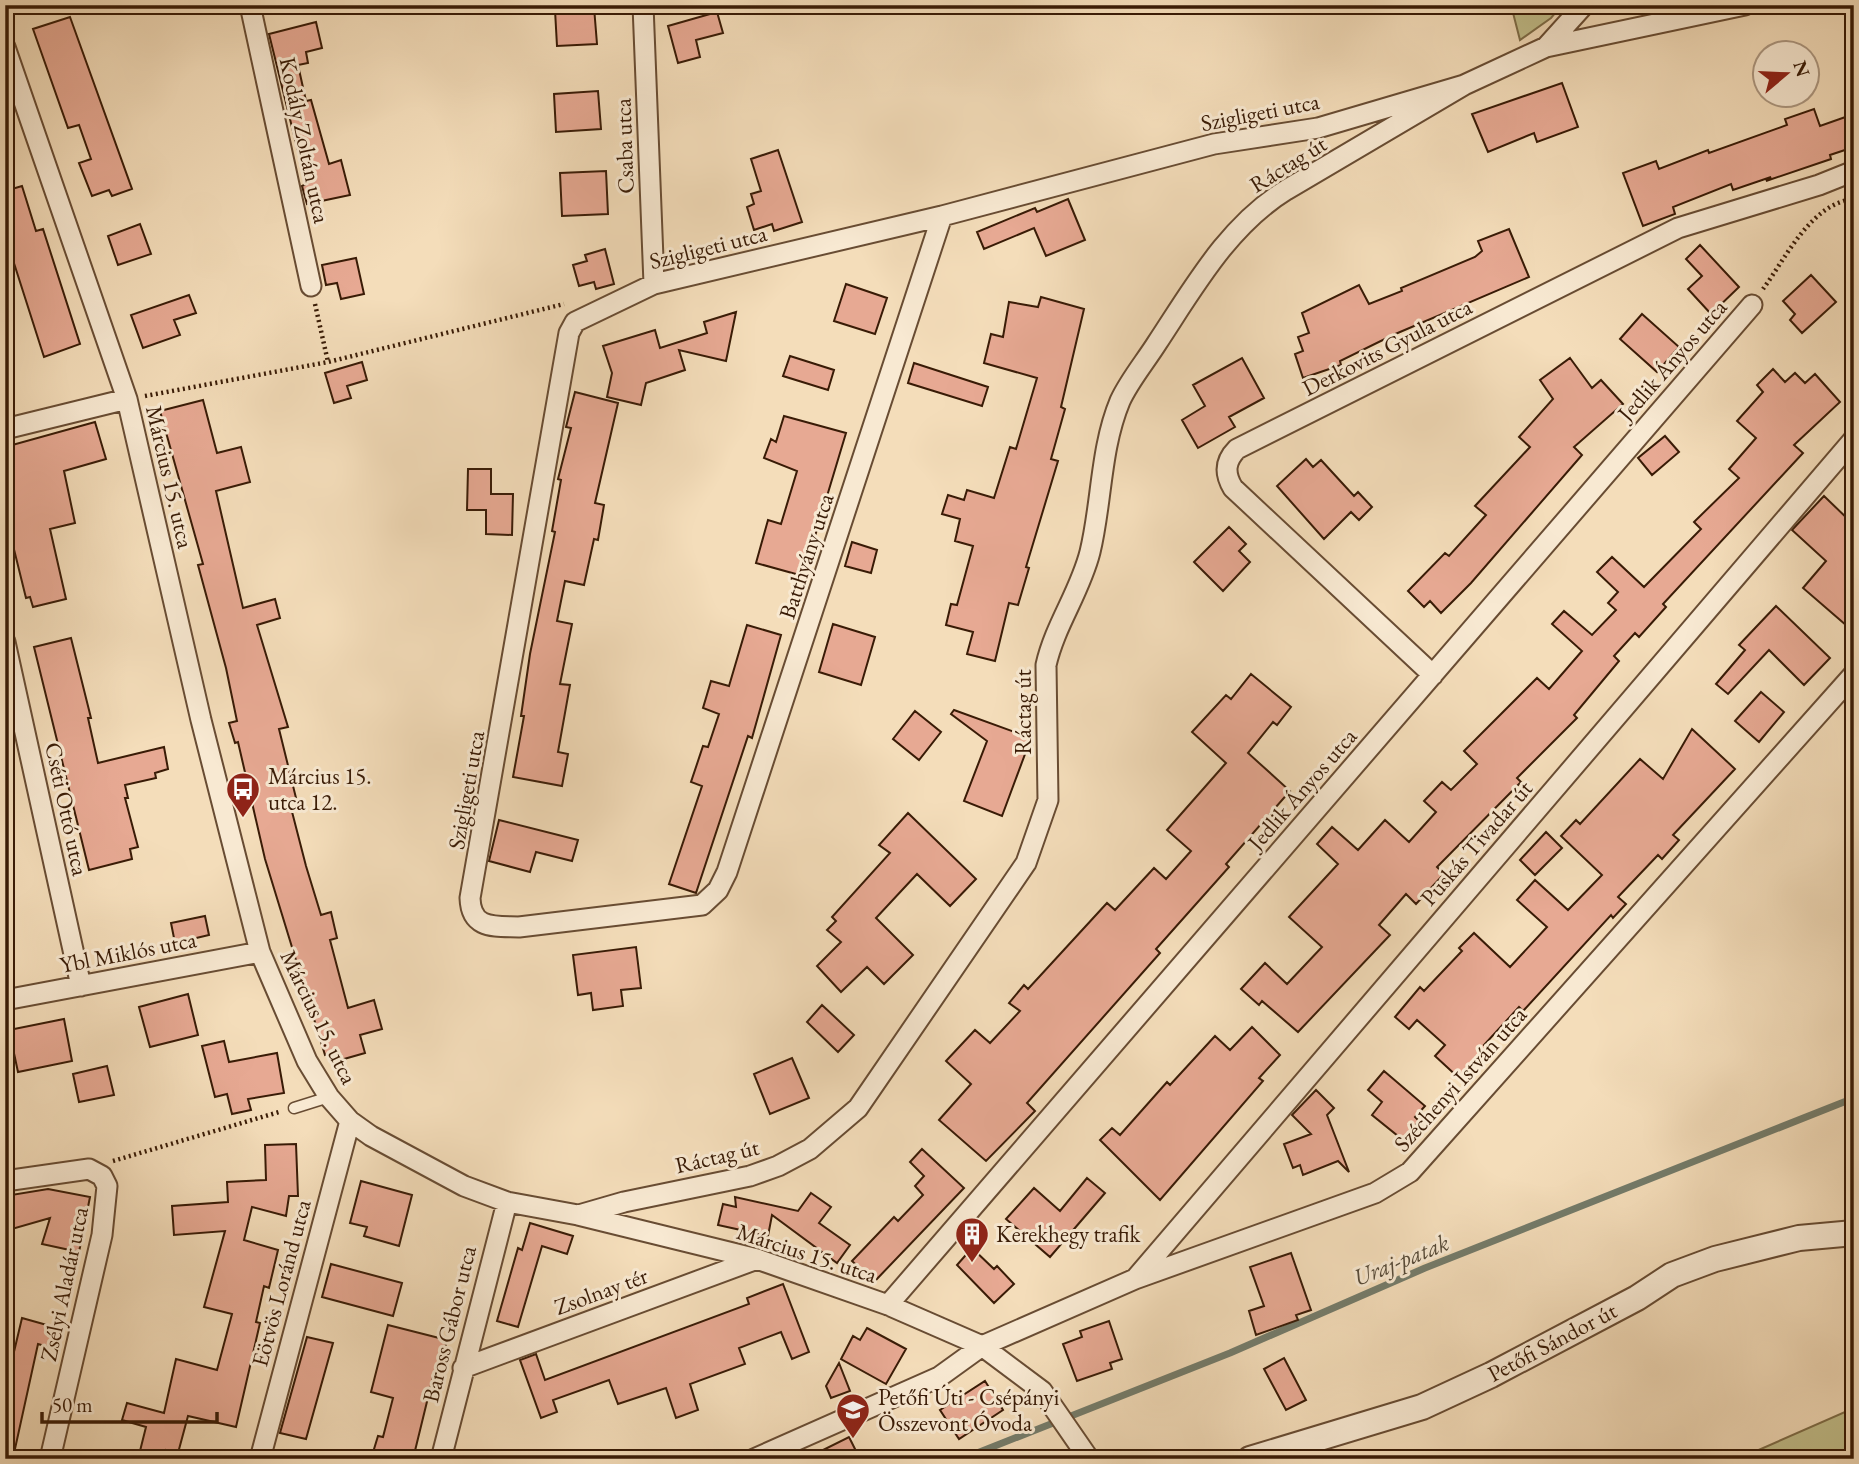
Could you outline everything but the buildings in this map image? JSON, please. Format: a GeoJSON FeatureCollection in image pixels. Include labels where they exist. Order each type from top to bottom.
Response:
{"type":"FeatureCollection","features":[{"type":"Feature","properties":{"kind":"street","name":"Kodály Zoltán utca"},"geometry":{"type":"LineString","coordinates":[[250,5],[311,286]]}},
{"type":"Feature","properties":{"kind":"street"},"geometry":{"type":"LineString","coordinates":[[643,9],[663,5]]}},
{"type":"Feature","properties":{"kind":"street"},"geometry":{"type":"LineString","coordinates":[[1546,47],[1584,5]]}},
{"type":"Feature","properties":{"kind":"street"},"geometry":{"type":"LineString","coordinates":[[1464,85],[1546,47],[1745,5]]}},
{"type":"Feature","properties":{"kind":"street","name":"Csaba utca"},"geometry":{"type":"LineString","coordinates":[[643,9],[654,284]]}},
{"type":"Feature","properties":{"kind":"street","name":"Március 15. utca"},"geometry":{"type":"LineString","coordinates":[[5,47],[127,399],[211,759],[260,951],[307,1060],[329,1097],[350,1121],[426,1168],[507,1202],[578,1215],[757,1259],[888,1305],[982,1346],[1029,1379],[1054,1406],[1087,1455]]}},
{"type":"Feature","properties":{"kind":"street","name":"Szigligeti utca"},"geometry":{"type":"LineString","coordinates":[[489,926],[477,920],[471,911],[470,898],[569,333],[575,322],[654,284],[942,216],[1214,144],[1318,128],[1464,85]]}},
{"type":"Feature","properties":{"kind":"street","name":"Ráctag út"},"geometry":{"type":"LineString","coordinates":[[578,1215],[624,1202],[740,1178],[778,1166],[818,1144],[858,1108],[1026,863],[1048,800],[1046,665],[1051,643],[1075,595],[1090,552],[1105,464],[1121,400],[1204,272],[1258,210],[1286,190],[1464,85]]}},
{"type":"Feature","properties":{"kind":"street","name":"Derkovits Gyula utca"},"geometry":{"type":"LineString","coordinates":[[1433,675],[1233,488],[1226,472],[1230,456],[1237,449],[1678,229],[1819,186],[1854,171]]}},
{"type":"Feature","properties":{"kind":"street","name":"Batthyány utca"},"geometry":{"type":"LineString","coordinates":[[489,926],[519,927],[702,905],[718,890],[727,872],[942,216]]}},
{"type":"Feature","properties":{"kind":"street","name":"Jedlik Ányos utca"},"geometry":{"type":"LineString","coordinates":[[888,1305],[1752,305]]}},
{"type":"Feature","properties":{"kind":"street"},"geometry":{"type":"LineString","coordinates":[[5,429],[127,399]]}},
{"type":"Feature","properties":{"kind":"street","name":"Puskás Tivadar út"},"geometry":{"type":"LineString","coordinates":[[1135,1279],[1854,439]]}},
{"type":"Feature","properties":{"kind":"street","name":"Cséti Ottó utca"},"geometry":{"type":"LineString","coordinates":[[5,642],[81,986]]}},
{"type":"Feature","properties":{"kind":"street","name":"Széchenyi István utca"},"geometry":{"type":"LineString","coordinates":[[754,1459],[939,1377],[982,1346],[1135,1279],[1375,1193],[1410,1172],[1854,674]]}},
{"type":"Feature","properties":{"kind":"street","name":"Ybl Miklós utca"},"geometry":{"type":"LineString","coordinates":[[5,1000],[260,951]]}},
{"type":"Feature","properties":{"kind":"street","name":"Eötvös Loránd utca"},"geometry":{"type":"LineString","coordinates":[[260,1459],[350,1121]]}},
{"type":"Feature","properties":{"kind":"street","name":"Zsélyi Aladár utca"},"geometry":{"type":"LineString","coordinates":[[5,1181],[89,1169],[102,1176],[107,1186],[107,1200],[50,1459]]}},
{"type":"Feature","properties":{"kind":"street","name":"Baross Gábor utca"},"geometry":{"type":"LineString","coordinates":[[441,1459],[507,1202]]}},
{"type":"Feature","properties":{"kind":"street","name":"Petőfi Sándor út"},"geometry":{"type":"LineString","coordinates":[[1250,1459],[1422,1407],[1491,1376],[1637,1298],[1672,1275],[1715,1259],[1798,1238],[1854,1233]]}},
{"type":"Feature","properties":{"kind":"street","name":"Zsolnay tér"},"geometry":{"type":"LineString","coordinates":[[463,1368],[757,1259]]}},
{"type":"Feature","properties":{"kind":"lane"},"geometry":{"type":"LineString","coordinates":[[294,1108],[329,1097]]}},
{"type":"Feature","properties":{"kind":"path"},"geometry":{"type":"LineString","coordinates":[[1752,305],[1816,216],[1831,206],[1854,199]]}},
{"type":"Feature","properties":{"kind":"path"},"geometry":{"type":"LineString","coordinates":[[311,286],[328,362]]}},
{"type":"Feature","properties":{"kind":"path"},"geometry":{"type":"LineString","coordinates":[[127,399],[328,362],[565,303],[592,313]]}},
{"type":"Feature","properties":{"kind":"path"},"geometry":{"type":"LineString","coordinates":[[89,1169],[294,1108]]}},
{"type":"Feature","properties":{"kind":"shaded area"},"geometry":{"type":"Polygon","coordinates":[[[1511,5],[1562,5],[1551,18],[1520,40],[1511,5]]]}},
{"type":"Feature","properties":{"kind":"shaded area"},"geometry":{"type":"Polygon","coordinates":[[[1854,1408],[1854,1459],[1738,1459],[1854,1408]]]}},
{"type":"Feature","properties":{"kind":"waterway","name":"Uraj-patak"},"geometry":{"type":"LineString","coordinates":[[962,1459],[1230,1353],[1425,1268],[1854,1098]]}},
{"type":"Feature","properties":{"kind":"place","name":"Március 15. utca 12."},"geometry":{"type":"Point","coordinates":[243,819]}},
{"type":"Feature","properties":{"kind":"place","name":"Kerekhegy trafik"},"geometry":{"type":"Point","coordinates":[972,1264]}},
{"type":"Feature","properties":{"kind":"place","name":"Petőfi Úti - Csépányi Összevont Óvoda"},"geometry":{"type":"Point","coordinates":[853,1440]}}]}
